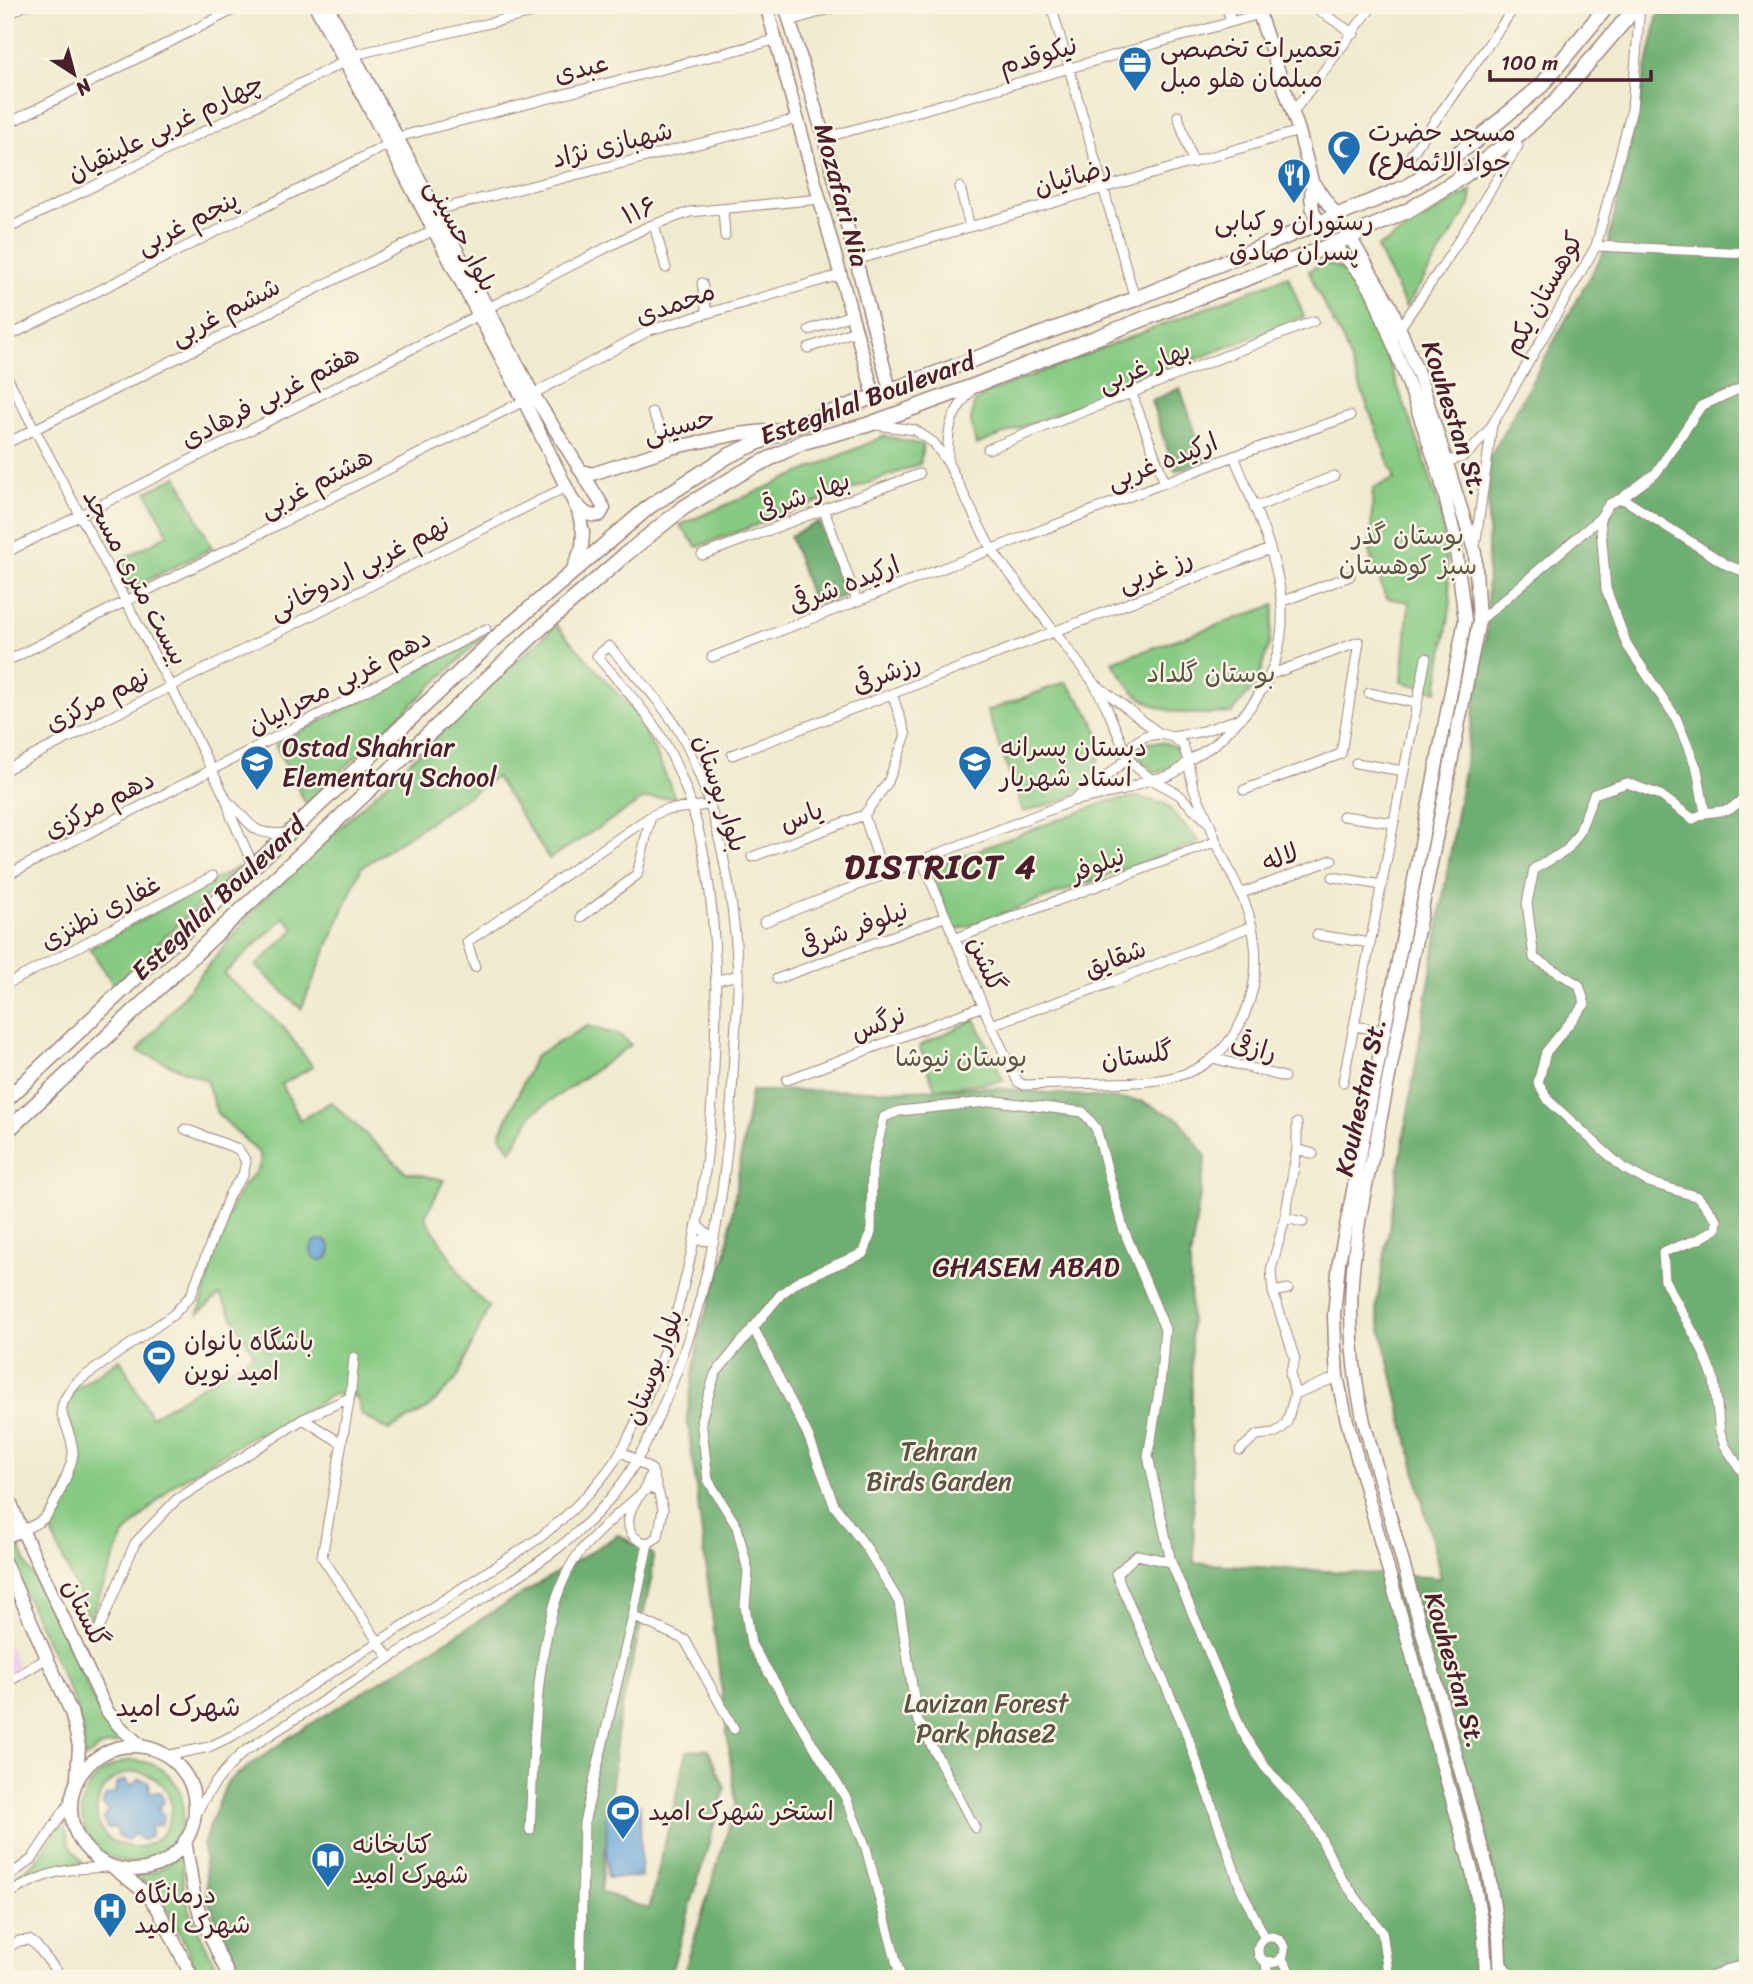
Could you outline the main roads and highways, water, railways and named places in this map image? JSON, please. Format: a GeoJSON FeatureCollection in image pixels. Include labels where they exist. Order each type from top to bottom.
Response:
{"type":"FeatureCollection","features":[{"type":"Feature","properties":{"kind":"main road","name":"بلوار حسینی"},"geometry":{"type":"LineString","coordinates":[[315,5],[349,59],[393,141],[434,230],[484,312]]}},
{"type":"Feature","properties":{"kind":"main road","name":"بلوار حسینی"},"geometry":{"type":"LineString","coordinates":[[327,5],[349,59]]}},
{"type":"Feature","properties":{"kind":"main road","name":"Mozafari Nia"},"geometry":{"type":"LineString","coordinates":[[766,5],[874,396]]}},
{"type":"Feature","properties":{"kind":"main road","name":"Mozafari Nia"},"geometry":{"type":"LineString","coordinates":[[785,5],[824,138],[890,390]]}},
{"type":"Feature","properties":{"kind":"main road","name":"Esteghlal Boulevard"},"geometry":{"type":"LineString","coordinates":[[5,1101],[499,635],[650,506],[728,456],[790,428],[1135,299],[1406,187],[1473,143],[1541,86],[1608,5]]}},
{"type":"Feature","properties":{"kind":"main road","name":"Esteghlal Boulevard"},"geometry":{"type":"LineString","coordinates":[[5,1133],[542,627],[683,508],[743,472],[803,442],[867,425],[976,385],[1334,244],[1409,210],[1465,174],[1522,132],[1555,102],[1639,5]]}},
{"type":"Feature","properties":{"kind":"main road"},"geometry":{"type":"LineString","coordinates":[[1261,9],[1299,131],[1312,181],[1311,197],[1318,222],[1334,244]]}},
{"type":"Feature","properties":{"kind":"main road","name":"بلوار حسینی"},"geometry":{"type":"LineString","coordinates":[[393,141],[436,210],[484,312],[529,397],[566,487],[585,513],[600,515],[604,508],[602,504],[529,397]]}},
{"type":"Feature","properties":{"kind":"main road"},"geometry":{"type":"LineString","coordinates":[[1312,181],[1350,237]]}},
{"type":"Feature","properties":{"kind":"main road","name":"Kouhestan St."},"geometry":{"type":"LineString","coordinates":[[1350,237],[1401,326],[1475,553],[1479,621],[1375,1147],[1363,1194],[1351,1282],[1351,1346],[1355,1386],[1488,1870],[1499,1938],[1501,1979]]}},
{"type":"Feature","properties":{"kind":"main road","name":"Kouhestan St."},"geometry":{"type":"LineString","coordinates":[[1334,244],[1373,293],[1392,337],[1440,476],[1454,534],[1465,620],[1386,1031],[1350,1199],[1339,1262],[1334,1315],[1337,1377],[1346,1421],[1473,1875],[1484,1937],[1486,1979]]}},
{"type":"Feature","properties":{"kind":"main road"},"geometry":{"type":"LineString","coordinates":[[1392,337],[1401,326]]}},
{"type":"Feature","properties":{"kind":"main road"},"geometry":{"type":"LineString","coordinates":[[866,368],[871,372],[877,371],[881,355]]}},
{"type":"Feature","properties":{"kind":"main road","name":"حسینی"},"geometry":{"type":"LineString","coordinates":[[582,471],[593,474],[671,448],[738,434],[790,428]]}},
{"type":"Feature","properties":{"kind":"main road"},"geometry":{"type":"LineString","coordinates":[[566,487],[578,511],[583,532],[582,547],[571,574]]}},
{"type":"Feature","properties":{"kind":"main road"},"geometry":{"type":"LineString","coordinates":[[650,506],[664,523]]}},
{"type":"Feature","properties":{"kind":"main road","name":"گلستان"},"geometry":{"type":"LineString","coordinates":[[5,1488],[15,1524],[107,1711],[142,1747]]}},
{"type":"Feature","properties":{"kind":"main road"},"geometry":{"type":"LineString","coordinates":[[5,1537],[15,1524]]}},
{"type":"Feature","properties":{"kind":"main road","name":"گلستان"},"geometry":{"type":"LineString","coordinates":[[5,1563],[71,1712],[79,1746],[76,1784]]}},
{"type":"Feature","properties":{"kind":"main road"},"geometry":{"type":"LineString","coordinates":[[1407,1638],[1422,1635]]}},
{"type":"Feature","properties":{"kind":"main road"},"geometry":{"type":"LineString","coordinates":[[112,1867],[135,1870],[159,1864],[169,1858],[185,1840],[194,1818],[188,1782],[174,1763],[165,1756],[142,1747],[107,1752],[87,1767],[76,1784],[72,1799],[73,1823],[83,1845],[91,1854],[146,1893],[158,1909],[193,1979]]}},
{"type":"Feature","properties":{"kind":"main road"},"geometry":{"type":"LineString","coordinates":[[185,1840],[200,1914],[230,1979]]}},
{"type":"Feature","properties":{"kind":"water"},"geometry":{"type":"Polygon","coordinates":[[[321,1240],[328,1243],[331,1250],[328,1257],[321,1260],[314,1257],[311,1250],[314,1243],[321,1240]]]}},
{"type":"Feature","properties":{"kind":"water"},"geometry":{"type":"Polygon","coordinates":[[[139,1779],[149,1782],[150,1792],[160,1792],[164,1801],[158,1809],[164,1816],[161,1825],[151,1826],[151,1836],[142,1840],[134,1834],[127,1841],[118,1837],[117,1828],[107,1828],[103,1819],[109,1811],[102,1804],[106,1795],[115,1793],[116,1784],[125,1780],[132,1786],[139,1779]]]}},
{"type":"Feature","properties":{"kind":"water","name":"استخر شهرک امید"},"geometry":{"type":"Polygon","coordinates":[[[640,1804],[641,1877],[607,1878],[606,1805],[640,1804]]]}},
{"type":"Feature","properties":{"kind":"place","name":"تعمیرات تخصصی مبلمان هلو مبل"},"geometry":{"type":"Point","coordinates":[1135,93]}},
{"type":"Feature","properties":{"kind":"place","name":"مسجد حضرت جوادالائمه(ع)"},"geometry":{"type":"Point","coordinates":[1344,177]}},
{"type":"Feature","properties":{"kind":"place","name":"رستوران و کبابی پسران صادق"},"geometry":{"type":"Point","coordinates":[1294,205]}},
{"type":"Feature","properties":{"kind":"place","name":"Ostad Shahriar Elementary School"},"geometry":{"type":"Point","coordinates":[257,792]}},
{"type":"Feature","properties":{"kind":"place","name":"دبستان پسرانه استاد شهريار"},"geometry":{"type":"Point","coordinates":[975,792]}},
{"type":"Feature","properties":{"kind":"place","name":"باشگاه بانوان امید نوین"},"geometry":{"type":"Point","coordinates":[159,1386]}},
{"type":"Feature","properties":{"kind":"place","name":"استخر شهرک امید"},"geometry":{"type":"Point","coordinates":[623,1841]}},
{"type":"Feature","properties":{"kind":"place","name":"کتابخانه شهرک امید"},"geometry":{"type":"Point","coordinates":[328,1889]}},
{"type":"Feature","properties":{"kind":"place","name":"درمانگاه شهرک امید"},"geometry":{"type":"Point","coordinates":[110,1939]}},
{"type":"Feature","properties":{"kind":"district","name":"DISTRICT 4"},"geometry":{"type":"Point","coordinates":[941,867]}},
{"type":"Feature","properties":{"kind":"district","name":"GHASEM ABAD"},"geometry":{"type":"Point","coordinates":[1026,1266]}},
{"type":"Feature","properties":{"kind":"district","name":"شهرک امید"},"geometry":{"type":"Point","coordinates":[178,1706]}},
{"type":"Feature","properties":{"kind":"park label","name":"بوستان گذر سبز کوهستان"},"geometry":{"type":"Point","coordinates":[1408,550]}},
{"type":"Feature","properties":{"kind":"park label","name":"بوستان گلداد"},"geometry":{"type":"Point","coordinates":[1211,673]}},
{"type":"Feature","properties":{"kind":"park label","name":"بوستان نیوشا"},"geometry":{"type":"Point","coordinates":[961,1057]}},
{"type":"Feature","properties":{"kind":"park label","name":"Tehran Birds Garden"},"geometry":{"type":"Point","coordinates":[939,1466]}},
{"type":"Feature","properties":{"kind":"park label","name":"Lavizan Forest Park phase2"},"geometry":{"type":"Point","coordinates":[986,1718]}}]}
